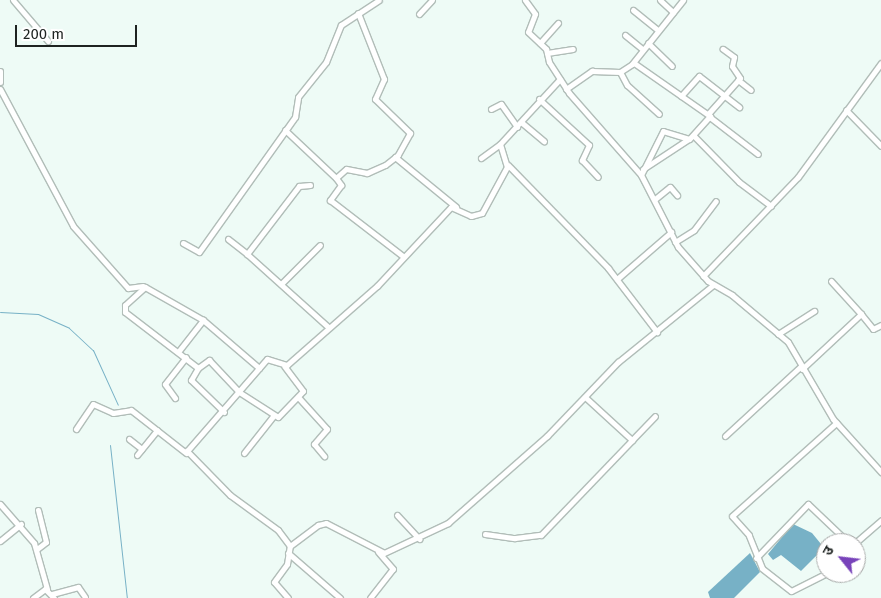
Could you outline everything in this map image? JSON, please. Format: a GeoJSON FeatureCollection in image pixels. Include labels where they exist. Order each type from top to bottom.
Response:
{"type":"FeatureCollection","features":[{"type":"Feature","properties":{"kind":"street"},"geometry":{"type":"LineString","coordinates":[[14,0],[48,41]]}},
{"type":"Feature","properties":{"kind":"street"},"geometry":{"type":"LineString","coordinates":[[184,243],[199,252],[298,111],[302,89],[326,62],[338,30],[358,13],[379,0]]}},
{"type":"Feature","properties":{"kind":"street"},"geometry":{"type":"LineString","coordinates":[[419,14],[432,0]]}},
{"type":"Feature","properties":{"kind":"street"},"geometry":{"type":"LineString","coordinates":[[524,0],[535,14],[528,32],[540,43],[547,53],[566,89],[642,172],[675,242],[703,276],[778,334],[802,367],[836,423],[881,472]]}},
{"type":"Feature","properties":{"kind":"street"},"geometry":{"type":"LineString","coordinates":[[660,0],[673,12]]}},
{"type":"Feature","properties":{"kind":"street"},"geometry":{"type":"LineString","coordinates":[[566,89],[592,71],[620,72],[632,64],[642,49],[683,0]]}},
{"type":"Feature","properties":{"kind":"street"},"geometry":{"type":"LineString","coordinates":[[633,10],[658,30]]}},
{"type":"Feature","properties":{"kind":"street"},"geometry":{"type":"LineString","coordinates":[[336,178],[346,169],[355,174],[370,173],[396,158],[410,130],[375,99],[384,79],[358,13]]}},
{"type":"Feature","properties":{"kind":"street"},"geometry":{"type":"LineString","coordinates":[[540,43],[558,23]]}},
{"type":"Feature","properties":{"kind":"street"},"geometry":{"type":"LineString","coordinates":[[625,35],[642,49]]}},
{"type":"Feature","properties":{"kind":"street"},"geometry":{"type":"LineString","coordinates":[[648,43],[672,66]]}},
{"type":"Feature","properties":{"kind":"street"},"geometry":{"type":"LineString","coordinates":[[642,172],[694,136],[738,80],[739,74],[732,66],[734,57],[723,48]]}},
{"type":"Feature","properties":{"kind":"street"},"geometry":{"type":"LineString","coordinates":[[547,53],[573,49]]}},
{"type":"Feature","properties":{"kind":"street"},"geometry":{"type":"LineString","coordinates":[[703,276],[771,206],[881,63]]}},
{"type":"Feature","properties":{"kind":"street"},"geometry":{"type":"LineString","coordinates":[[632,64],[681,96],[758,154]]}},
{"type":"Feature","properties":{"kind":"street"},"geometry":{"type":"LineString","coordinates":[[0,72],[0,82]]}},
{"type":"Feature","properties":{"kind":"street"},"geometry":{"type":"LineString","coordinates":[[620,72],[627,85],[659,114]]}},
{"type":"Feature","properties":{"kind":"street"},"geometry":{"type":"LineString","coordinates":[[681,96],[699,76],[739,107]]}},
{"type":"Feature","properties":{"kind":"street"},"geometry":{"type":"LineString","coordinates":[[481,158],[500,144],[522,122],[539,99],[560,80]]}},
{"type":"Feature","properties":{"kind":"street"},"geometry":{"type":"LineString","coordinates":[[738,80],[751,90]]}},
{"type":"Feature","properties":{"kind":"street"},"geometry":{"type":"LineString","coordinates":[[0,89],[61,206],[85,240],[128,288],[143,286],[202,320],[259,368]]}},
{"type":"Feature","properties":{"kind":"street"},"geometry":{"type":"LineString","coordinates":[[539,99],[588,145],[582,160],[598,178]]}},
{"type":"Feature","properties":{"kind":"street"},"geometry":{"type":"LineString","coordinates":[[491,109],[501,104],[517,126]]}},
{"type":"Feature","properties":{"kind":"street"},"geometry":{"type":"LineString","coordinates":[[846,110],[881,146]]}},
{"type":"Feature","properties":{"kind":"street"},"geometry":{"type":"LineString","coordinates":[[522,122],[544,141]]}},
{"type":"Feature","properties":{"kind":"street"},"geometry":{"type":"LineString","coordinates":[[285,130],[341,185],[330,200],[404,257]]}},
{"type":"Feature","properties":{"kind":"street"},"geometry":{"type":"LineString","coordinates":[[642,172],[663,131],[687,140]]}},
{"type":"Feature","properties":{"kind":"street"},"geometry":{"type":"LineString","coordinates":[[694,136],[739,182],[771,206]]}},
{"type":"Feature","properties":{"kind":"street"},"geometry":{"type":"LineString","coordinates":[[500,144],[508,164],[617,279],[657,332]]}},
{"type":"Feature","properties":{"kind":"street"},"geometry":{"type":"LineString","coordinates":[[396,158],[456,207],[472,216],[482,213],[508,164]]}},
{"type":"Feature","properties":{"kind":"street"},"geometry":{"type":"LineString","coordinates":[[247,254],[299,186],[310,185]]}},
{"type":"Feature","properties":{"kind":"street"},"geometry":{"type":"LineString","coordinates":[[655,199],[670,187],[678,195]]}},
{"type":"Feature","properties":{"kind":"street"},"geometry":{"type":"LineString","coordinates":[[675,242],[694,230],[716,201]]}},
{"type":"Feature","properties":{"kind":"street"},"geometry":{"type":"LineString","coordinates":[[284,366],[404,257],[448,209],[456,207]]}},
{"type":"Feature","properties":{"kind":"street"},"geometry":{"type":"LineString","coordinates":[[617,279],[671,232]]}},
{"type":"Feature","properties":{"kind":"street"},"geometry":{"type":"LineString","coordinates":[[228,239],[328,327]]}},
{"type":"Feature","properties":{"kind":"street"},"geometry":{"type":"LineString","coordinates":[[281,284],[320,245]]}},
{"type":"Feature","properties":{"kind":"street"},"geometry":{"type":"LineString","coordinates":[[831,281],[872,329],[881,324]]}},
{"type":"Feature","properties":{"kind":"street"},"geometry":{"type":"LineString","coordinates":[[378,552],[389,553],[453,520],[585,397],[618,362],[714,285]]}},
{"type":"Feature","properties":{"kind":"street"},"geometry":{"type":"LineString","coordinates":[[143,286],[124,310],[198,368]]}},
{"type":"Feature","properties":{"kind":"street"},"geometry":{"type":"LineString","coordinates":[[778,334],[814,311]]}},
{"type":"Feature","properties":{"kind":"street"},"geometry":{"type":"LineString","coordinates":[[725,436],[861,314]]}},
{"type":"Feature","properties":{"kind":"street"},"geometry":{"type":"LineString","coordinates":[[178,352],[202,320]]}},
{"type":"Feature","properties":{"kind":"street"},"geometry":{"type":"LineString","coordinates":[[175,398],[165,384],[186,357]]}},
{"type":"Feature","properties":{"kind":"street"},"geometry":{"type":"LineString","coordinates":[[186,453],[224,412],[239,392],[259,368],[269,358],[284,366],[303,389],[280,416],[274,415],[239,392],[209,360],[198,368],[191,380],[224,412]]}},
{"type":"Feature","properties":{"kind":"street"},"geometry":{"type":"LineString","coordinates":[[298,397],[327,428],[314,444],[324,456]]}},
{"type":"Feature","properties":{"kind":"street"},"geometry":{"type":"LineString","coordinates":[[585,397],[632,440]]}},
{"type":"Feature","properties":{"kind":"street"},"geometry":{"type":"LineString","coordinates":[[76,429],[95,404],[113,413],[131,410],[186,453],[230,496],[278,530],[290,546]]}},
{"type":"Feature","properties":{"kind":"street"},"geometry":{"type":"LineString","coordinates":[[244,453],[274,415]]}},
{"type":"Feature","properties":{"kind":"street"},"geometry":{"type":"LineString","coordinates":[[485,534],[515,538],[541,534],[655,416]]}},
{"type":"Feature","properties":{"kind":"street"},"geometry":{"type":"LineString","coordinates":[[816,580],[794,593],[768,574],[756,558],[750,537],[732,514],[836,423]]}},
{"type":"Feature","properties":{"kind":"street"},"geometry":{"type":"LineString","coordinates":[[137,455],[156,430]]}},
{"type":"Feature","properties":{"kind":"street"},"geometry":{"type":"LineString","coordinates":[[129,439],[142,449]]}},
{"type":"Feature","properties":{"kind":"street"},"geometry":{"type":"LineString","coordinates":[[0,504],[21,524],[38,549],[47,589],[53,596],[78,587],[85,597]]}},
{"type":"Feature","properties":{"kind":"street"},"geometry":{"type":"LineString","coordinates":[[756,558],[808,504],[838,533]]}},
{"type":"Feature","properties":{"kind":"street"},"geometry":{"type":"LineString","coordinates":[[38,510],[46,542],[38,549]]}},
{"type":"Feature","properties":{"kind":"street"},"geometry":{"type":"LineString","coordinates":[[397,515],[419,539]]}},
{"type":"Feature","properties":{"kind":"street"},"geometry":{"type":"LineString","coordinates":[[866,533],[881,520]]}},
{"type":"Feature","properties":{"kind":"street"},"geometry":{"type":"LineString","coordinates":[[288,598],[274,585],[287,564],[290,546],[324,522],[378,552],[393,569],[370,598]]}},
{"type":"Feature","properties":{"kind":"street"},"geometry":{"type":"LineString","coordinates":[[0,541],[21,524]]}},
{"type":"Feature","properties":{"kind":"street"},"geometry":{"type":"LineString","coordinates":[[288,553],[340,598]]}},
{"type":"Feature","properties":{"kind":"street"},"geometry":{"type":"LineString","coordinates":[[36,597],[47,589]]}},
{"type":"Feature","properties":{"kind":"water"},"geometry":{"type":"Polygon","coordinates":[[[793,524],[812,533],[816,538],[816,556],[801,571],[781,555],[773,560],[768,554],[793,524]]]}},
{"type":"Feature","properties":{"kind":"water"},"geometry":{"type":"Polygon","coordinates":[[[750,553],[760,572],[734,598],[710,598],[708,592],[750,553]]]}},
{"type":"Feature","properties":{"kind":"waterway"},"geometry":{"type":"LineString","coordinates":[[0,312],[38,314],[69,328],[93,350],[118,405]]}},
{"type":"Feature","properties":{"kind":"waterway"},"geometry":{"type":"LineString","coordinates":[[110,445],[127,598]]}}]}
